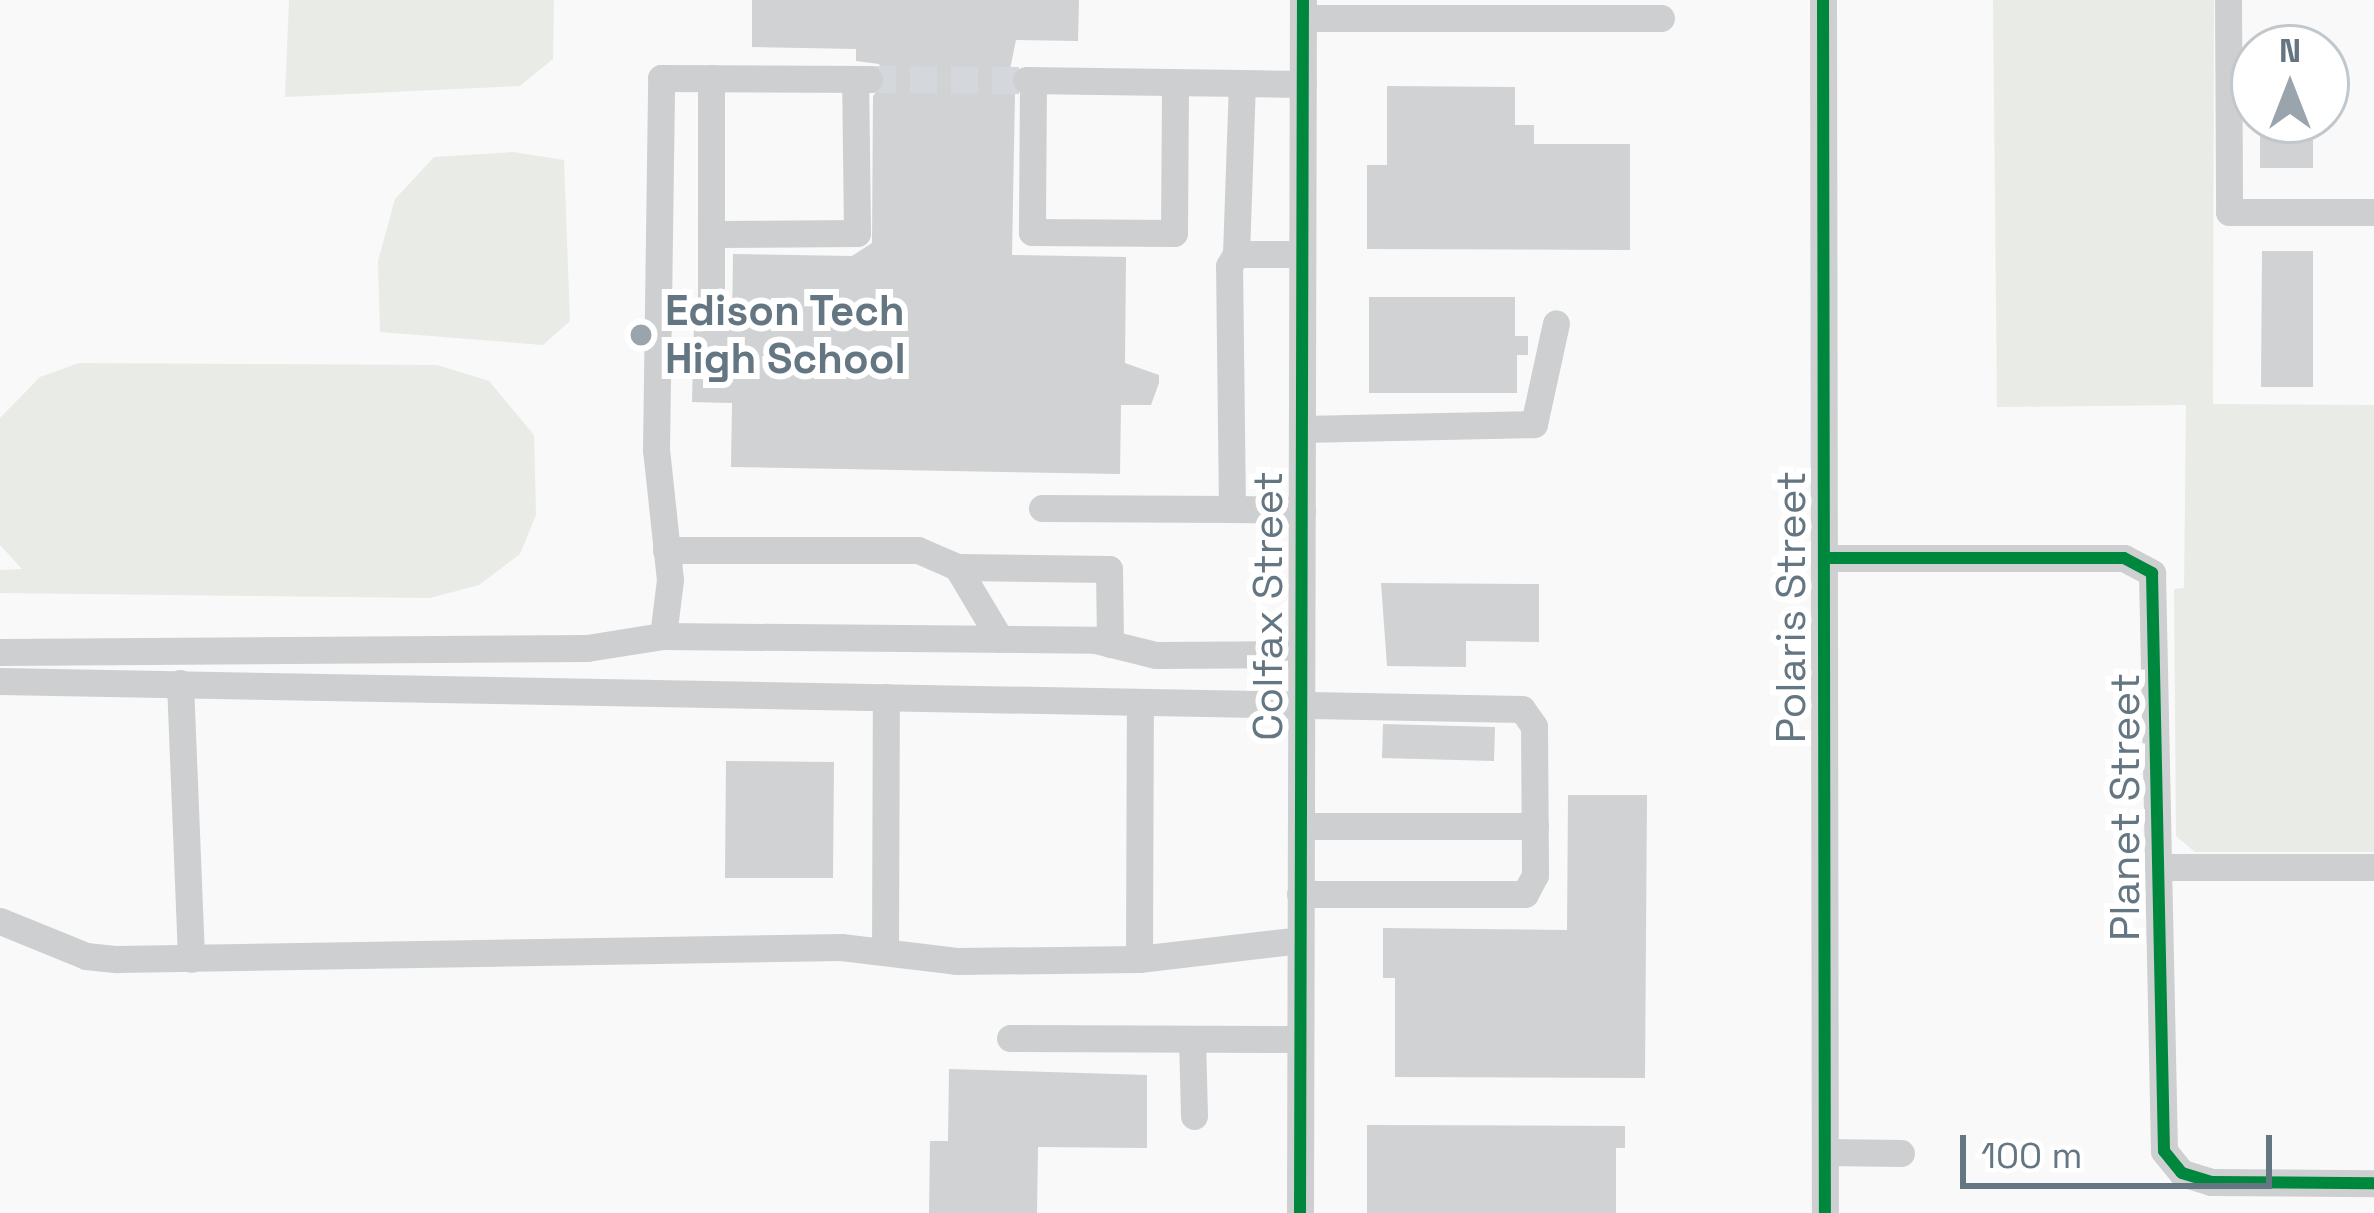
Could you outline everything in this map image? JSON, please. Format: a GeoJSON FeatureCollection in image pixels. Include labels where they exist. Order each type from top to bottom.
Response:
{"type":"FeatureCollection","features":[{"type":"Feature","properties":{"kind":"street","name":"Polaris Street"},"geometry":{"type":"LineString","coordinates":[[1823,0],[1826,1213]]}},
{"type":"Feature","properties":{"kind":"street"},"geometry":{"type":"LineString","coordinates":[[2228,0],[2229,212],[2374,212]]}},
{"type":"Feature","properties":{"kind":"street"},"geometry":{"type":"LineString","coordinates":[[1303,9],[1661,18]]}},
{"type":"Feature","properties":{"kind":"street","name":"Colfax Street"},"geometry":{"type":"LineString","coordinates":[[1300,1213],[1303,9]]}},
{"type":"Feature","properties":{"kind":"street"},"geometry":{"type":"LineString","coordinates":[[663,636],[666,550],[656,450],[661,78],[861,79],[857,233],[711,234]]}},
{"type":"Feature","properties":{"kind":"street"},"geometry":{"type":"LineString","coordinates":[[711,78],[711,310]]}},
{"type":"Feature","properties":{"kind":"street"},"geometry":{"type":"LineString","coordinates":[[1174,82],[1174,233],[1032,232],[1029,80],[1174,82],[1303,84]]}},
{"type":"Feature","properties":{"kind":"street"},"geometry":{"type":"LineString","coordinates":[[1232,509],[1229,266],[1236,254],[1242,83]]}},
{"type":"Feature","properties":{"kind":"street"},"geometry":{"type":"LineString","coordinates":[[1236,254],[1303,254]]}},
{"type":"Feature","properties":{"kind":"street"},"geometry":{"type":"LineString","coordinates":[[1302,429],[1534,424],[1556,323]]}},
{"type":"Feature","properties":{"kind":"street"},"geometry":{"type":"LineString","coordinates":[[1042,508],[1302,510]]}},
{"type":"Feature","properties":{"kind":"street"},"geometry":{"type":"LineString","coordinates":[[666,550],[918,550],[957,567],[1109,569],[1110,644]]}},
{"type":"Feature","properties":{"kind":"street","name":"Planet Street"},"geometry":{"type":"LineString","coordinates":[[1824,558],[2124,558],[2152,573],[2161,1135],[2171,1164],[2211,1182],[2374,1183]]}},
{"type":"Feature","properties":{"kind":"street"},"geometry":{"type":"LineString","coordinates":[[957,567],[1000,639]]}},
{"type":"Feature","properties":{"kind":"street"},"geometry":{"type":"LineString","coordinates":[[0,652],[587,648],[663,636],[1000,639],[1110,644],[1156,655],[1301,654]]}},
{"type":"Feature","properties":{"kind":"street"},"geometry":{"type":"LineString","coordinates":[[0,681],[886,697],[1140,707],[1522,709],[1534,726],[1535,875],[1525,894],[1300,894]]}},
{"type":"Feature","properties":{"kind":"street"},"geometry":{"type":"LineString","coordinates":[[181,683],[191,959]]}},
{"type":"Feature","properties":{"kind":"street"},"geometry":{"type":"LineString","coordinates":[[885,952],[886,697]]}},
{"type":"Feature","properties":{"kind":"street"},"geometry":{"type":"LineString","coordinates":[[1139,959],[1140,707]]}},
{"type":"Feature","properties":{"kind":"street"},"geometry":{"type":"LineString","coordinates":[[1301,826],[1535,826]]}},
{"type":"Feature","properties":{"kind":"street"},"geometry":{"type":"LineString","coordinates":[[2159,867],[2374,867]]}},
{"type":"Feature","properties":{"kind":"street"},"geometry":{"type":"LineString","coordinates":[[0,921],[86,956],[191,959],[885,952],[956,962],[1139,959],[1300,940]]}},
{"type":"Feature","properties":{"kind":"street"},"geometry":{"type":"LineString","coordinates":[[1010,1038],[1300,1040]]}},
{"type":"Feature","properties":{"kind":"street"},"geometry":{"type":"LineString","coordinates":[[1192,1039],[1194,1116]]}},
{"type":"Feature","properties":{"kind":"street"},"geometry":{"type":"LineString","coordinates":[[1825,1152],[1901,1153]]}},
{"type":"Feature","properties":{"kind":"shaded area"},"geometry":{"type":"Polygon","coordinates":[[[289,0],[554,0],[553,59],[520,86],[285,97],[289,0]]]}},
{"type":"Feature","properties":{"kind":"shaded area"},"geometry":{"type":"Polygon","coordinates":[[[1993,0],[2214,0],[2213,404],[2374,405],[2374,852],[2195,852],[2176,836],[2174,589],[2184,588],[2186,405],[1997,407],[1993,0]]]}},
{"type":"Feature","properties":{"kind":"shaded area"},"geometry":{"type":"Polygon","coordinates":[[[513,152],[564,160],[570,321],[543,345],[380,332],[378,261],[395,199],[434,157],[513,152]]]}},
{"type":"Feature","properties":{"kind":"shaded area"},"geometry":{"type":"Polygon","coordinates":[[[79,363],[437,365],[489,381],[534,435],[536,515],[520,554],[479,585],[430,598],[0,593],[0,570],[22,569],[0,545],[0,418],[40,377],[79,363]]]}},
{"type":"Feature","properties":{"kind":"building"},"geometry":{"type":"Polygon","coordinates":[[[752,0],[1079,0],[1078,41],[1016,40],[1008,79],[1015,94],[1012,255],[1126,257],[1125,363],[1159,375],[1159,383],[1151,405],[1121,405],[1120,474],[731,467],[732,403],[692,402],[694,324],[732,324],[733,254],[852,256],[872,243],[873,96],[887,80],[879,64],[856,61],[856,49],[752,47],[752,0]]]}},
{"type":"Feature","properties":{"kind":"building"},"geometry":{"type":"Polygon","coordinates":[[[1387,86],[1515,87],[1515,125],[1534,125],[1534,144],[1630,144],[1630,250],[1367,249],[1367,165],[1387,165],[1387,86]]]}},
{"type":"Feature","properties":{"kind":"building"},"geometry":{"type":"Polygon","coordinates":[[[2260,144],[2313,144],[2313,168],[2260,168],[2260,144]]]}},
{"type":"Feature","properties":{"kind":"building"},"geometry":{"type":"Polygon","coordinates":[[[2262,251],[2313,251],[2313,387],[2261,387],[2262,251]]]}},
{"type":"Feature","properties":{"kind":"building"},"geometry":{"type":"Polygon","coordinates":[[[1369,297],[1515,297],[1515,336],[1528,336],[1528,355],[1517,355],[1517,393],[1369,393],[1369,297]]]}},
{"type":"Feature","properties":{"kind":"building"},"geometry":{"type":"Polygon","coordinates":[[[1381,583],[1539,584],[1539,642],[1466,641],[1466,667],[1387,666],[1381,583]]]}},
{"type":"Feature","properties":{"kind":"building"},"geometry":{"type":"Polygon","coordinates":[[[1383,724],[1495,727],[1494,761],[1382,758],[1383,724]]]}},
{"type":"Feature","properties":{"kind":"building"},"geometry":{"type":"Polygon","coordinates":[[[726,761],[834,762],[833,878],[725,878],[726,761]]]}},
{"type":"Feature","properties":{"kind":"building"},"geometry":{"type":"Polygon","coordinates":[[[1568,795],[1647,795],[1645,1078],[1395,1077],[1395,978],[1383,978],[1383,928],[1567,930],[1568,795]]]}},
{"type":"Feature","properties":{"kind":"building"},"geometry":{"type":"Polygon","coordinates":[[[949,1069],[1147,1075],[1147,1148],[1038,1147],[1037,1213],[929,1213],[930,1141],[948,1141],[949,1069]]]}},
{"type":"Feature","properties":{"kind":"building"},"geometry":{"type":"Polygon","coordinates":[[[1367,1125],[1625,1126],[1625,1148],[1616,1148],[1616,1213],[1367,1213],[1367,1125]]]}},
{"type":"Feature","properties":{"kind":"tunnel"},"geometry":{"type":"LineString","coordinates":[[869,79],[1026,80]]}},
{"type":"Feature","properties":{"kind":"cycle path"},"geometry":{"type":"LineString","coordinates":[[1300,1213],[1303,0]]}},
{"type":"Feature","properties":{"kind":"cycle path"},"geometry":{"type":"LineString","coordinates":[[1823,0],[1825,1213]]}},
{"type":"Feature","properties":{"kind":"cycle path"},"geometry":{"type":"LineString","coordinates":[[1824,558],[2124,558],[2152,573],[2164,1151],[2182,1173],[2211,1182],[2374,1183]]}},
{"type":"Feature","properties":{"kind":"place","name":"Edison Tech High School"},"geometry":{"type":"Point","coordinates":[641,335]}}]}
